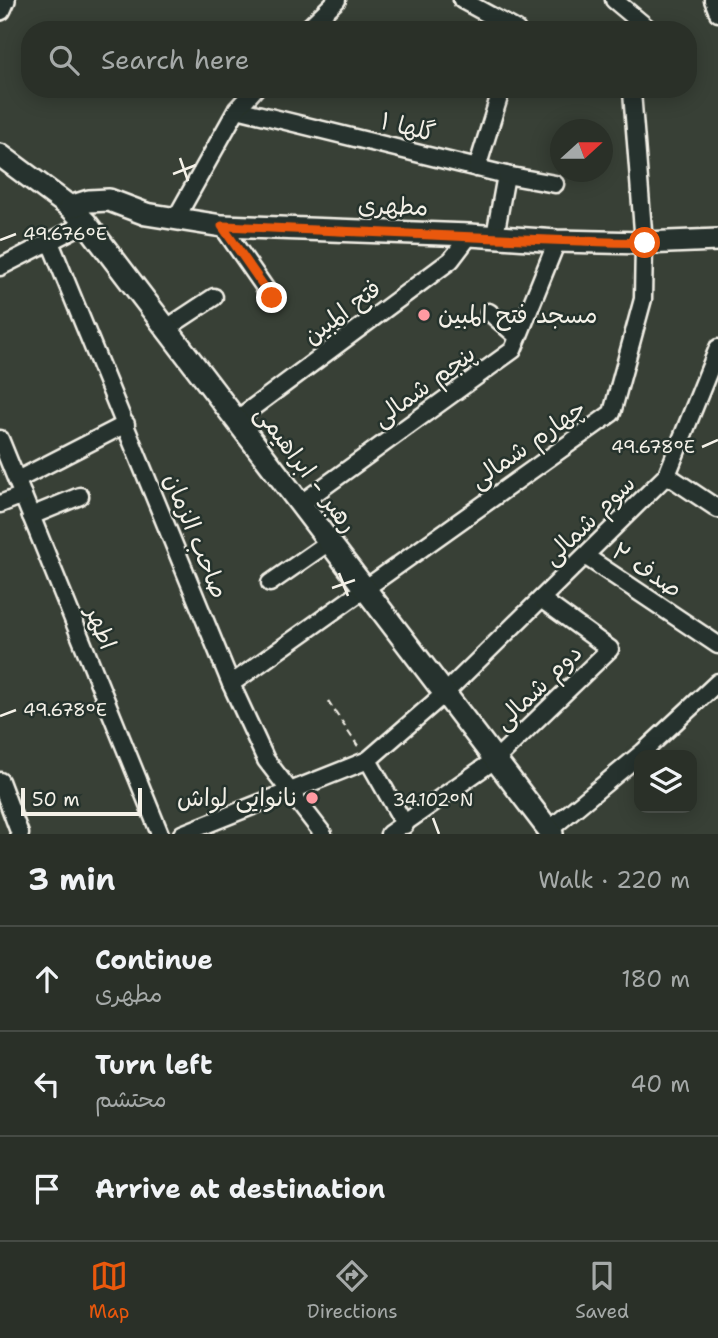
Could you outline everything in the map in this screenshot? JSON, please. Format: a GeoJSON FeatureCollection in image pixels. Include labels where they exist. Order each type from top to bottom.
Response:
{"type":"FeatureCollection","features":[{"type":"Feature","properties":{"kind":"street"},"geometry":{"type":"LineString","coordinates":[[0,9],[4,0]]}},
{"type":"Feature","properties":{"kind":"street"},"geometry":{"type":"LineString","coordinates":[[320,21],[337,0]]}},
{"type":"Feature","properties":{"kind":"street"},"geometry":{"type":"LineString","coordinates":[[462,0],[500,21]]}},
{"type":"Feature","properties":{"kind":"street"},"geometry":{"type":"LineString","coordinates":[[614,0],[639,21]]}},
{"type":"Feature","properties":{"kind":"street"},"geometry":{"type":"LineString","coordinates":[[713,0],[718,13]]}},
{"type":"Feature","properties":{"kind":"street"},"geometry":{"type":"LineString","coordinates":[[176,218],[237,109],[247,98]]}},
{"type":"Feature","properties":{"kind":"street"},"geometry":{"type":"LineString","coordinates":[[477,168],[499,98]]}},
{"type":"Feature","properties":{"kind":"street","name":"چهارم شمالی"},"geometry":{"type":"LineString","coordinates":[[231,684],[612,412],[643,299],[645,243],[632,98]]}},
{"type":"Feature","properties":{"kind":"street","name":"گلها ۱"},"geometry":{"type":"LineString","coordinates":[[237,109],[506,175],[555,184]]}},
{"type":"Feature","properties":{"kind":"street","name":"رهبر - ابراهیمی"},"geometry":{"type":"LineString","coordinates":[[0,155],[70,207],[86,223],[551,832]]}},
{"type":"Feature","properties":{"kind":"street"},"geometry":{"type":"LineString","coordinates":[[495,236],[506,175]]}},
{"type":"Feature","properties":{"kind":"street","name":"مطهری"},"geometry":{"type":"LineString","coordinates":[[70,207],[89,201],[108,200],[146,214],[222,226],[495,236],[557,241],[645,243],[718,240]]}},
{"type":"Feature","properties":{"kind":"street"},"geometry":{"type":"LineString","coordinates":[[0,267],[86,223]]}},
{"type":"Feature","properties":{"kind":"street"},"geometry":{"type":"LineString","coordinates":[[222,226],[272,298]]}},
{"type":"Feature","properties":{"kind":"street","name":"فتح المبین"},"geometry":{"type":"LineString","coordinates":[[236,420],[451,260],[470,235]]}},
{"type":"Feature","properties":{"kind":"street","name":"پنجم شمالی"},"geometry":{"type":"LineString","coordinates":[[300,504],[513,349],[557,241]]}},
{"type":"Feature","properties":{"kind":"street","name":"صاحب الزمان"},"geometry":{"type":"LineString","coordinates":[[50,242],[231,684],[266,760],[323,834]]}},
{"type":"Feature","properties":{"kind":"street"},"geometry":{"type":"LineString","coordinates":[[167,328],[214,297]]}},
{"type":"Feature","properties":{"kind":"street"},"geometry":{"type":"LineString","coordinates":[[489,312],[519,337]]}},
{"type":"Feature","properties":{"kind":"street","name":"سوم شمالی"},"geometry":{"type":"LineString","coordinates":[[182,834],[368,760],[444,694],[667,475],[718,348]]}},
{"type":"Feature","properties":{"kind":"street"},"geometry":{"type":"LineString","coordinates":[[0,504],[20,487],[126,424]]}},
{"type":"Feature","properties":{"kind":"street","name":"اطهر"},"geometry":{"type":"LineString","coordinates":[[0,439],[160,834]]}},
{"type":"Feature","properties":{"kind":"street"},"geometry":{"type":"LineString","coordinates":[[667,475],[718,509]]}},
{"type":"Feature","properties":{"kind":"street"},"geometry":{"type":"LineString","coordinates":[[31,516],[80,496]]}},
{"type":"Feature","properties":{"kind":"street"},"geometry":{"type":"LineString","coordinates":[[270,583],[329,542]]}},
{"type":"Feature","properties":{"kind":"street","name":"صدف ۲"},"geometry":{"type":"LineString","coordinates":[[585,556],[718,645]]}},
{"type":"Feature","properties":{"kind":"street","name":"دوم شمالی"},"geometry":{"type":"LineString","coordinates":[[496,759],[610,649],[541,599]]}},
{"type":"Feature","properties":{"kind":"street"},"geometry":{"type":"LineString","coordinates":[[551,832],[718,682]]}},
{"type":"Feature","properties":{"kind":"street"},"geometry":{"type":"LineString","coordinates":[[389,834],[496,759]]}},
{"type":"Feature","properties":{"kind":"street"},"geometry":{"type":"LineString","coordinates":[[368,760],[405,825]]}},
{"type":"Feature","properties":{"kind":"street"},"geometry":{"type":"LineString","coordinates":[[0,781],[20,834]]}},
{"type":"Feature","properties":{"kind":"path"},"geometry":{"type":"LineString","coordinates":[[328,701],[368,760]]}},
{"type":"Feature","properties":{"kind":"place","name":"مسجد فتح المبین"},"geometry":{"type":"Point","coordinates":[424,315]}},
{"type":"Feature","properties":{"kind":"place","name":"نانوایی لواش"},"geometry":{"type":"Point","coordinates":[312,798]}},
{"type":"Feature","properties":{"kind":"route"},"geometry":{"type":"LineString","coordinates":[[272,298],[222,226],[645,243]]}}]}
